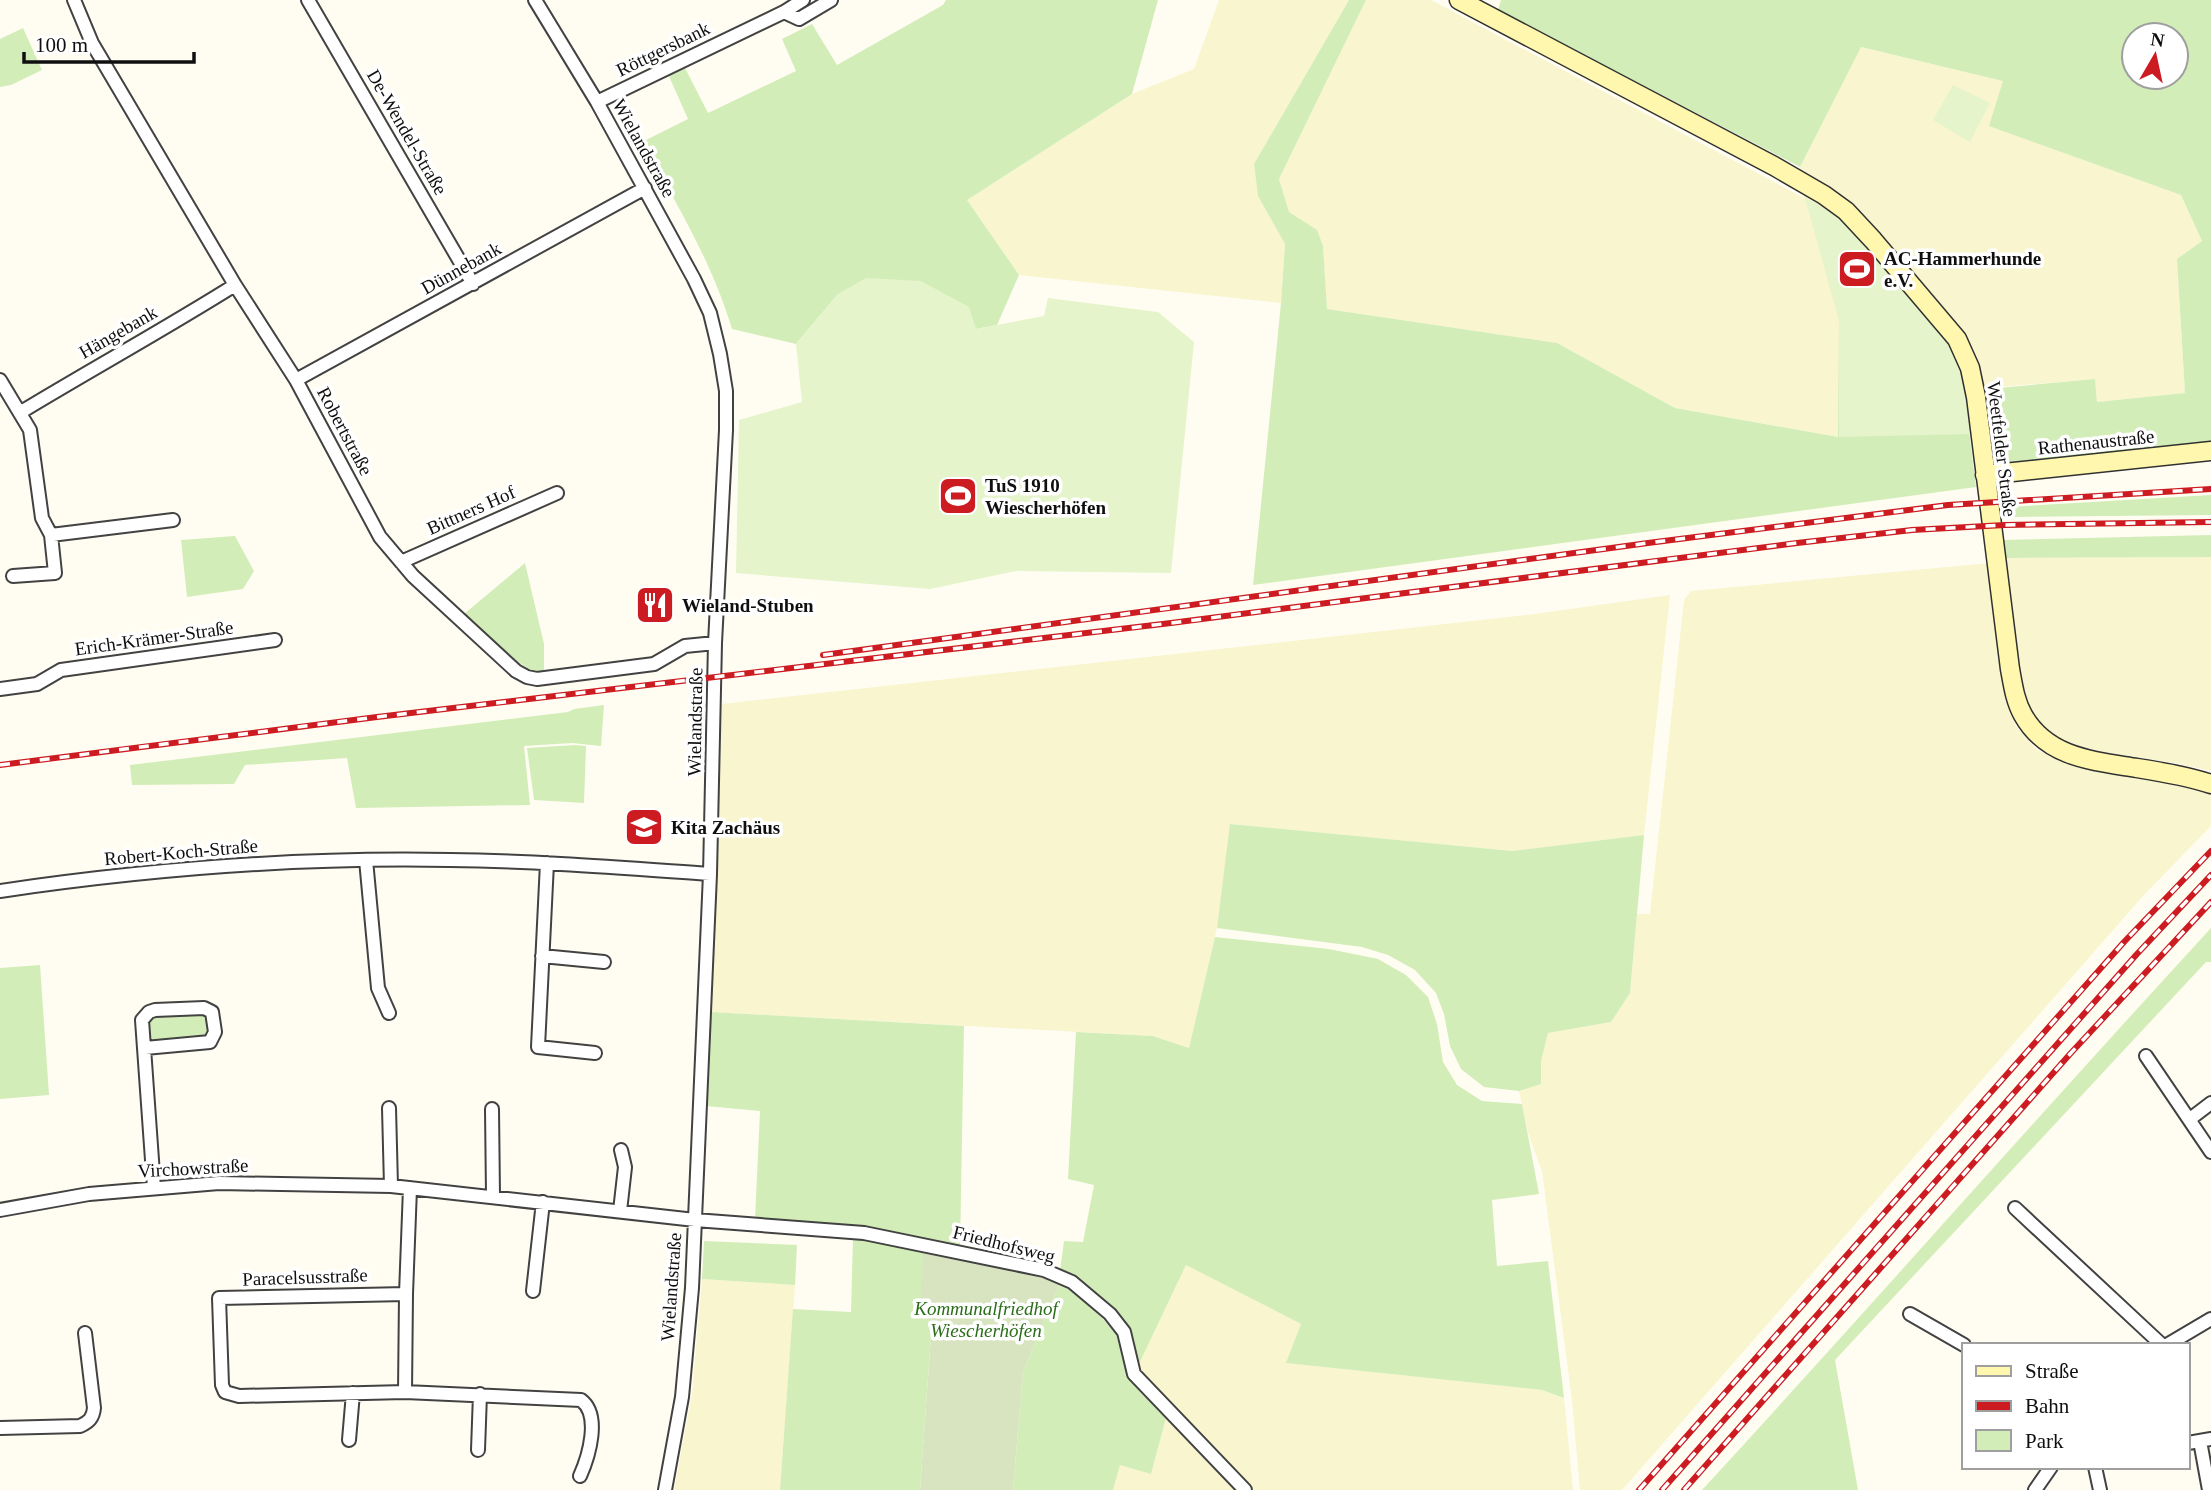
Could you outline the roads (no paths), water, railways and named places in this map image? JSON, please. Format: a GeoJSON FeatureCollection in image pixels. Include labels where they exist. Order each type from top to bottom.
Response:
{"type":"FeatureCollection","features":[{"type":"Feature","properties":{"kind":"street","name":"Robertstraße"},"geometry":{"type":"LineString","coordinates":[[74,0],[92,43],[235,285],[296,380],[380,537],[401,562],[507,663],[527,677],[537,679],[654,664],[685,646],[715,643]]}},
{"type":"Feature","properties":{"kind":"street","name":"De-Wendel-Straße"},"geometry":{"type":"LineString","coordinates":[[308,0],[473,284]]}},
{"type":"Feature","properties":{"kind":"street","name":"Wielandstraße"},"geometry":{"type":"LineString","coordinates":[[535,0],[597,102],[710,313],[726,391],[695,1220],[682,1398],[665,1490]]}},
{"type":"Feature","properties":{"kind":"street","name":"Röttgersbank"},"geometry":{"type":"LineString","coordinates":[[597,102],[784,12],[803,0]]}},
{"type":"Feature","properties":{"kind":"street","name":"Röttgersbank"},"geometry":{"type":"LineString","coordinates":[[784,12],[799,19],[831,0]]}},
{"type":"Feature","properties":{"kind":"street","name":"Weetfelder Straße"},"geometry":{"type":"LineString","coordinates":[[1459,0],[1774,166],[1846,211],[1947,326],[1963,349],[1970,368],[2014,689],[2017,702],[2030,726],[2055,748],[2072,756],[2171,773],[2211,783]]}},
{"type":"Feature","properties":{"kind":"street","name":"Dünnebank"},"geometry":{"type":"LineString","coordinates":[[296,380],[645,188]]}},
{"type":"Feature","properties":{"kind":"street","name":"Hängebank"},"geometry":{"type":"LineString","coordinates":[[21,412],[235,285]]}},
{"type":"Feature","properties":{"kind":"street"},"geometry":{"type":"LineString","coordinates":[[0,380],[30,430],[42,518],[51,535],[55,573],[13,576]]}},
{"type":"Feature","properties":{"kind":"street","name":"Rathenaustraße"},"geometry":{"type":"LineString","coordinates":[[1985,475],[2211,451]]}},
{"type":"Feature","properties":{"kind":"street","name":"Bittners Hof"},"geometry":{"type":"LineString","coordinates":[[401,562],[557,493]]}},
{"type":"Feature","properties":{"kind":"street"},"geometry":{"type":"LineString","coordinates":[[51,535],[173,520]]}},
{"type":"Feature","properties":{"kind":"street","name":"Erich-Krämer-Straße"},"geometry":{"type":"LineString","coordinates":[[0,689],[37,684],[61,670],[275,640]]}},
{"type":"Feature","properties":{"kind":"street"},"geometry":{"type":"LineString","coordinates":[[366,860],[378,988],[389,1013]]}},
{"type":"Feature","properties":{"kind":"street","name":"Robert-Koch-Straße"},"geometry":{"type":"LineString","coordinates":[[0,891],[187,869],[366,860],[547,863],[710,874]]}},
{"type":"Feature","properties":{"kind":"street"},"geometry":{"type":"LineString","coordinates":[[547,863],[538,1047],[595,1053]]}},
{"type":"Feature","properties":{"kind":"street"},"geometry":{"type":"LineString","coordinates":[[542,956],[604,962]]}},
{"type":"Feature","properties":{"kind":"street"},"geometry":{"type":"LineString","coordinates":[[145,1048],[210,1042],[215,1032],[212,1012],[204,1008],[149,1012],[142,1020],[154,1188]]}},
{"type":"Feature","properties":{"kind":"street"},"geometry":{"type":"LineString","coordinates":[[2146,1056],[2211,1152]]}},
{"type":"Feature","properties":{"kind":"street"},"geometry":{"type":"LineString","coordinates":[[2190,1119],[2211,1103]]}},
{"type":"Feature","properties":{"kind":"street"},"geometry":{"type":"LineString","coordinates":[[389,1108],[391,1186]]}},
{"type":"Feature","properties":{"kind":"street"},"geometry":{"type":"LineString","coordinates":[[492,1109],[493,1196]]}},
{"type":"Feature","properties":{"kind":"street"},"geometry":{"type":"LineString","coordinates":[[620,1211],[625,1167],[621,1150]]}},
{"type":"Feature","properties":{"kind":"street","name":"Virchowstraße"},"geometry":{"type":"LineString","coordinates":[[0,1210],[89,1194],[219,1183],[391,1186],[695,1220]]}},
{"type":"Feature","properties":{"kind":"street"},"geometry":{"type":"LineString","coordinates":[[405,1392],[410,1188]]}},
{"type":"Feature","properties":{"kind":"street"},"geometry":{"type":"LineString","coordinates":[[533,1291],[543,1202]]}},
{"type":"Feature","properties":{"kind":"street"},"geometry":{"type":"LineString","coordinates":[[2015,1208],[2163,1343]]}},
{"type":"Feature","properties":{"kind":"street","name":"Friedhofsweg"},"geometry":{"type":"LineString","coordinates":[[695,1220],[864,1233],[1044,1270],[1072,1282],[1110,1314],[1124,1332],[1134,1374],[1245,1490]]}},
{"type":"Feature","properties":{"kind":"street","name":"Paracelsusstraße"},"geometry":{"type":"LineString","coordinates":[[406,1294],[219,1298],[222,1385],[225,1392],[239,1396],[405,1392],[581,1400],[587,1405],[592,1419],[588,1459],[580,1476]]}},
{"type":"Feature","properties":{"kind":"street"},"geometry":{"type":"LineString","coordinates":[[1910,1314],[1962,1344]]}},
{"type":"Feature","properties":{"kind":"street"},"geometry":{"type":"LineString","coordinates":[[2169,1343],[2211,1319]]}},
{"type":"Feature","properties":{"kind":"street"},"geometry":{"type":"LineString","coordinates":[[0,1428],[80,1426],[88,1423],[94,1408],[85,1333]]}},
{"type":"Feature","properties":{"kind":"street"},"geometry":{"type":"LineString","coordinates":[[349,1440],[353,1393]]}},
{"type":"Feature","properties":{"kind":"street"},"geometry":{"type":"LineString","coordinates":[[478,1450],[480,1394]]}},
{"type":"Feature","properties":{"kind":"street"},"geometry":{"type":"LineString","coordinates":[[2200,1441],[2209,1490]]}},
{"type":"Feature","properties":{"kind":"street"},"geometry":{"type":"LineString","coordinates":[[2035,1490],[2050,1469]]}},
{"type":"Feature","properties":{"kind":"street"},"geometry":{"type":"LineString","coordinates":[[2095,1469],[2100,1490]]}},
{"type":"Feature","properties":{"kind":"railway"},"geometry":{"type":"LineString","coordinates":[[823,655],[1948,505],[2211,489]]}},
{"type":"Feature","properties":{"kind":"railway"},"geometry":{"type":"LineString","coordinates":[[0,765],[1912,530],[2005,525],[2211,522]]}},
{"type":"Feature","properties":{"kind":"railway"},"geometry":{"type":"LineString","coordinates":[[1639,1490],[2124,942],[2211,851]]}},
{"type":"Feature","properties":{"kind":"railway"},"geometry":{"type":"LineString","coordinates":[[1662,1490],[2137,954],[2211,875]]}},
{"type":"Feature","properties":{"kind":"railway"},"geometry":{"type":"LineString","coordinates":[[1684,1490],[2070,1054],[2211,902]]}},
{"type":"Feature","properties":{"kind":"place","name":"AC-Hammerhunde e.V."},"geometry":{"type":"Point","coordinates":[1857,269]}},
{"type":"Feature","properties":{"kind":"place","name":"TuS 1910 Wiescherhöfen"},"geometry":{"type":"Point","coordinates":[958,496]}},
{"type":"Feature","properties":{"kind":"place","name":"Wieland-Stuben"},"geometry":{"type":"Point","coordinates":[655,605]}},
{"type":"Feature","properties":{"kind":"place","name":"Kita Zachäus"},"geometry":{"type":"Point","coordinates":[644,827]}},
{"type":"Feature","properties":{"kind":"park label","name":"Kommunalfriedhof Wiescherhöfen"},"geometry":{"type":"Point","coordinates":[986,1319]}}]}
